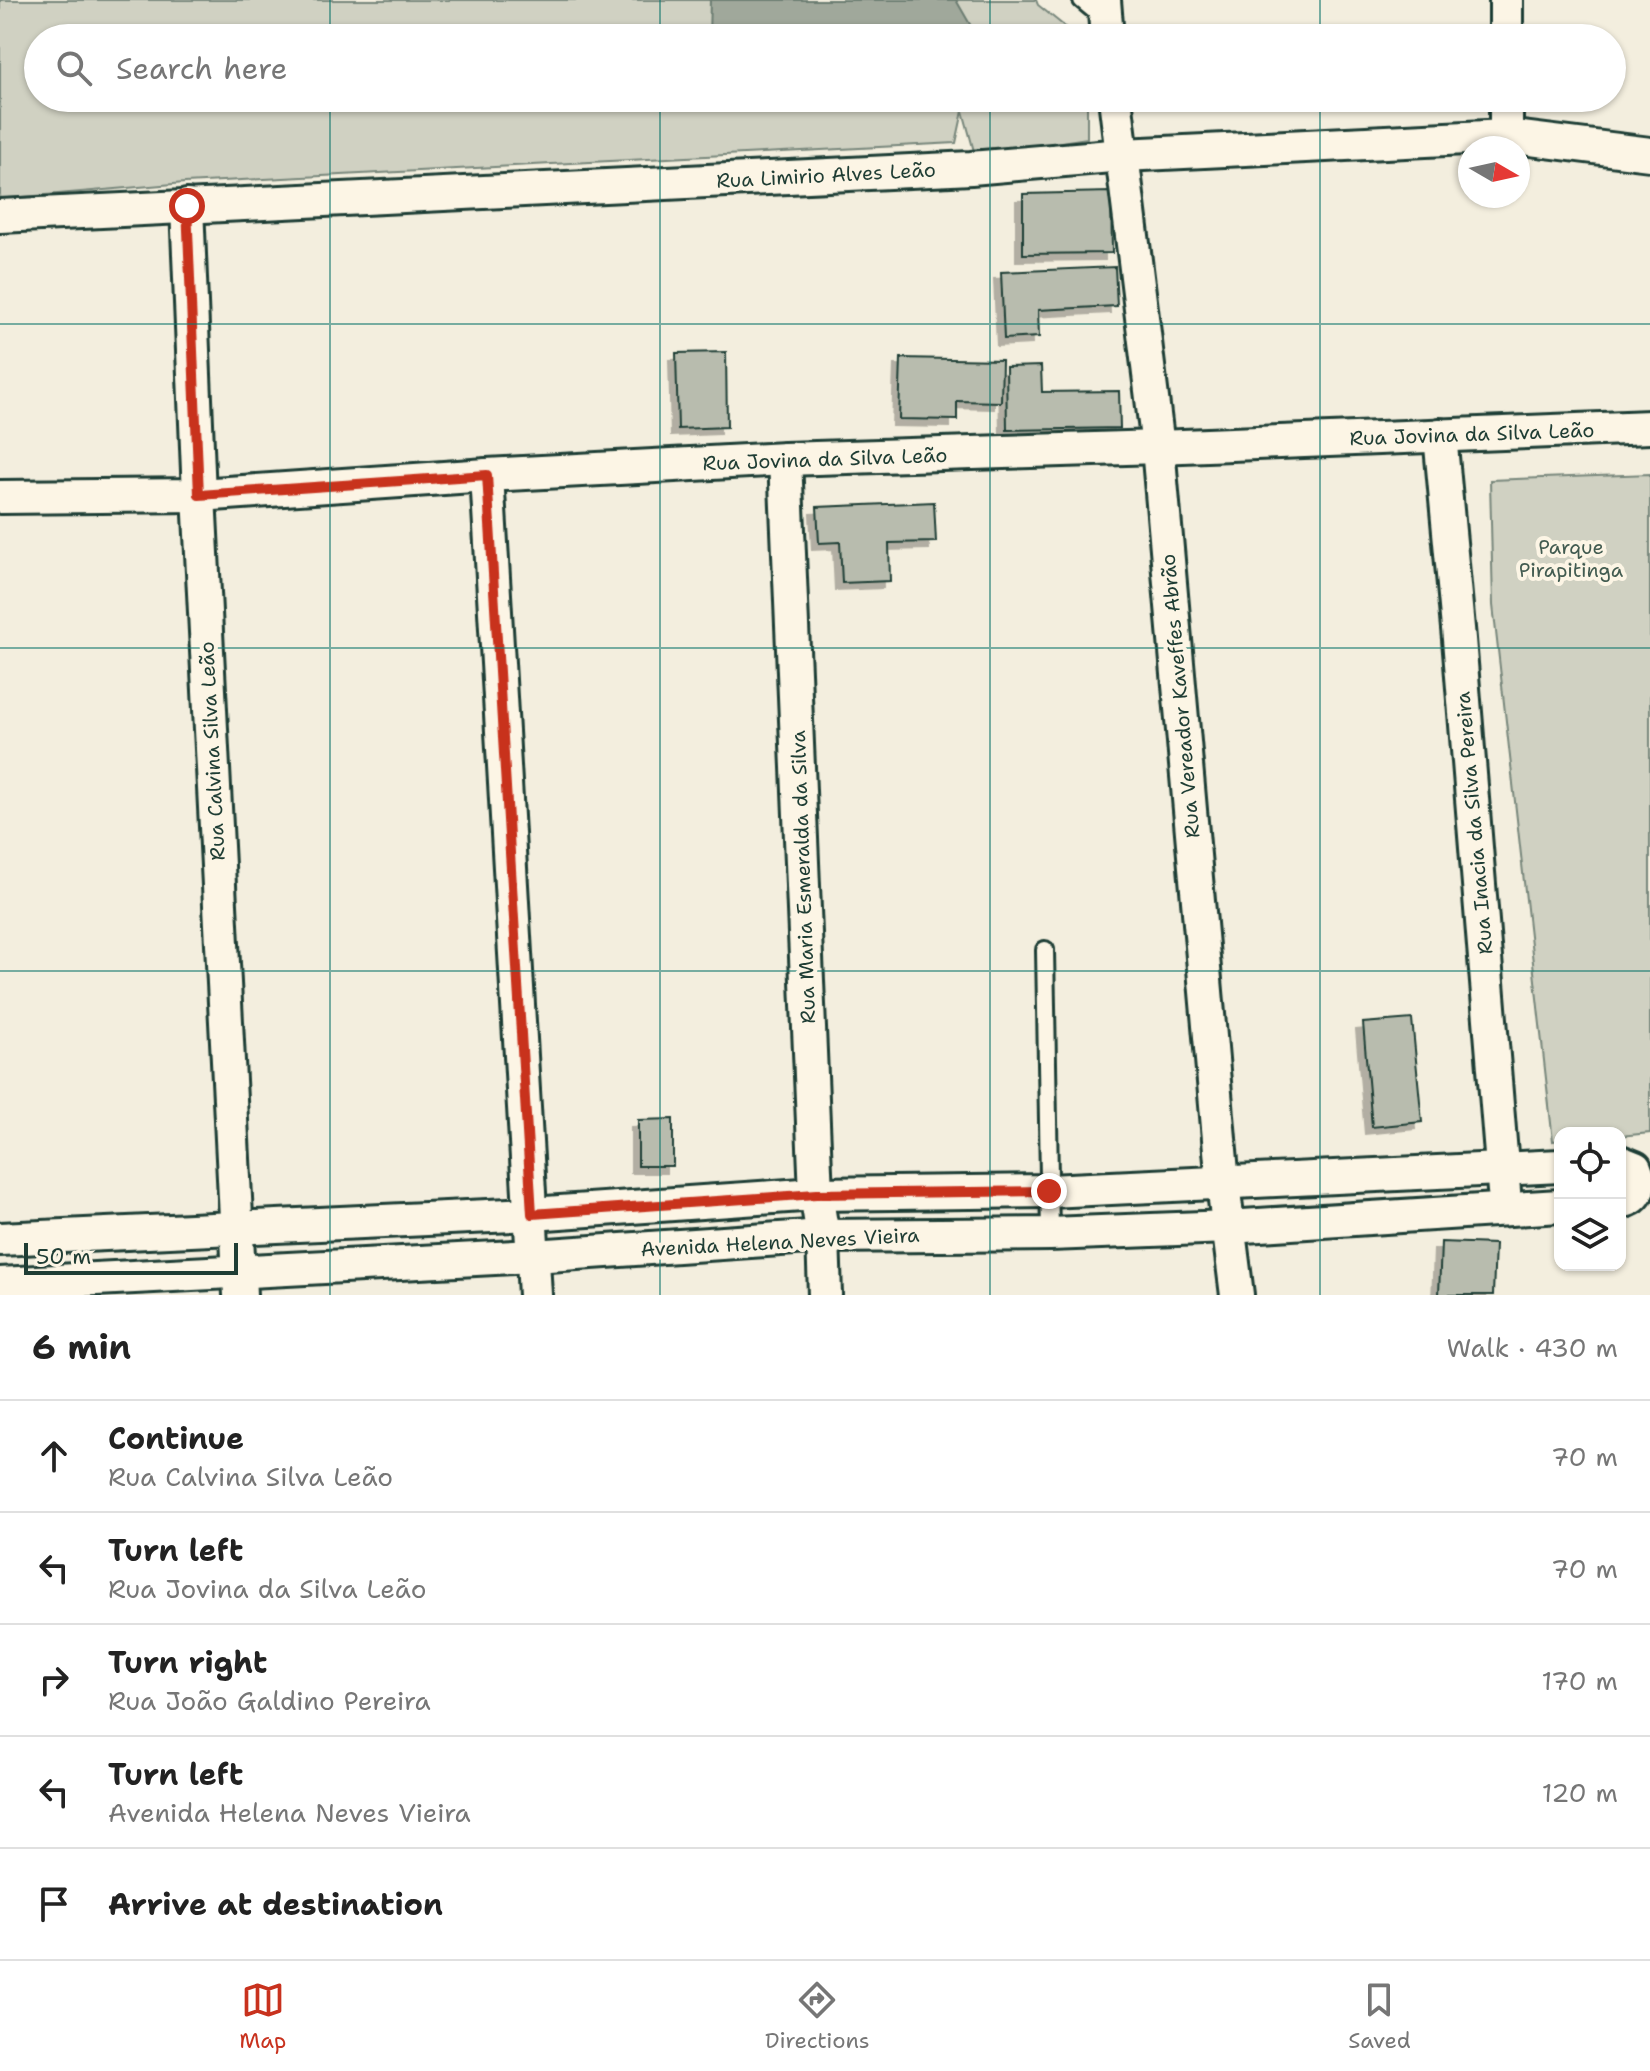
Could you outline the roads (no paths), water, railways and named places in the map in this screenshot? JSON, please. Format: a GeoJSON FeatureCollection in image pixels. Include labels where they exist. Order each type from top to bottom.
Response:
{"type":"FeatureCollection","features":[{"type":"Feature","properties":{"kind":"street"},"geometry":{"type":"LineString","coordinates":[[1506,0],[1506,24]]}},
{"type":"Feature","properties":{"kind":"street","name":"Rua Vereador Kaveffes Abrão"},"geometry":{"type":"LineString","coordinates":[[1117,112],[1158,447],[1223,1184],[1237,1295]]}},
{"type":"Feature","properties":{"kind":"street"},"geometry":{"type":"LineString","coordinates":[[1506,112],[1506,136]]}},
{"type":"Feature","properties":{"kind":"street","name":"Rua Limirio Alves Leão"},"geometry":{"type":"LineString","coordinates":[[0,216],[971,168],[1123,155],[1458,138]]}},
{"type":"Feature","properties":{"kind":"street","name":"Rua Limirio Alves Leão"},"geometry":{"type":"LineString","coordinates":[[1530,139],[1650,154]]}},
{"type":"Feature","properties":{"kind":"street","name":"Rua Calvina Silva Leão"},"geometry":{"type":"LineString","coordinates":[[187,206],[240,1282]]}},
{"type":"Feature","properties":{"kind":"street","name":"Rua Jovina da Silva Leão"},"geometry":{"type":"LineString","coordinates":[[0,497],[199,495],[785,459],[1650,427]]}},
{"type":"Feature","properties":{"kind":"street","name":"Rua Inacia da Silva Pereira"},"geometry":{"type":"LineString","coordinates":[[1440,435],[1506,1210]]}},
{"type":"Feature","properties":{"kind":"street","name":"Rua Maria Esmeralda da Silva"},"geometry":{"type":"LineString","coordinates":[[785,459],[816,1194],[823,1236],[825,1295]]}},
{"type":"Feature","properties":{"kind":"street"},"geometry":{"type":"LineString","coordinates":[[487,475],[535,1295]]}},
{"type":"Feature","properties":{"kind":"street"},"geometry":{"type":"LineString","coordinates":[[1626,1164],[1635,1168],[1640,1180],[1638,1191],[1626,1202]]}},
{"type":"Feature","properties":{"kind":"street"},"geometry":{"type":"LineString","coordinates":[[0,1239],[532,1214],[816,1194],[1049,1191],[1554,1166]]}},
{"type":"Feature","properties":{"kind":"street"},"geometry":{"type":"LineString","coordinates":[[1336,1178],[1336,1220]]}},
{"type":"Feature","properties":{"kind":"street","name":"Avenida Helena Neves Vieira"},"geometry":{"type":"LineString","coordinates":[[0,1284],[240,1282],[534,1256],[823,1236],[1050,1234],[1228,1227],[1554,1206]]}},
{"type":"Feature","properties":{"kind":"lane"},"geometry":{"type":"LineString","coordinates":[[1045,950],[1050,1234]]}},
{"type":"Feature","properties":{"kind":"park label","name":"Parque Pirapitinga"},"geometry":{"type":"Point","coordinates":[1571,558]}}]}
